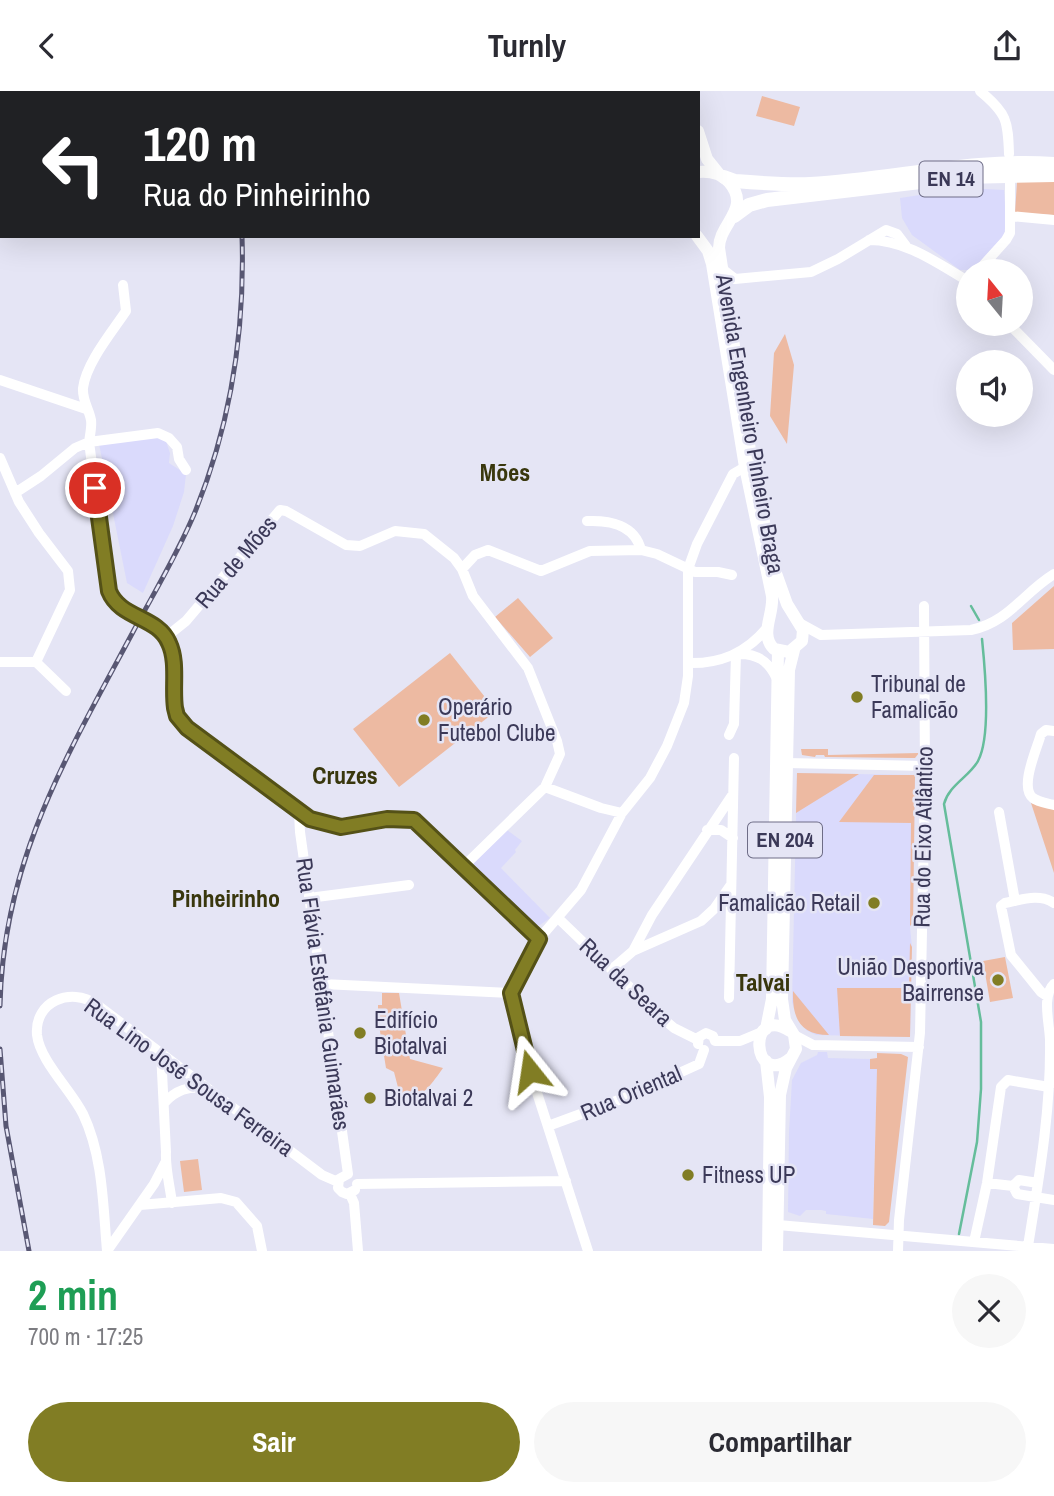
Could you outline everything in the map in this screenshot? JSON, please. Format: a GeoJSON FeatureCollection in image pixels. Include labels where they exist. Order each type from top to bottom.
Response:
{"type":"FeatureCollection","features":[{"type":"Feature","properties":{"kind":"highway","name":"EN 14"},"geometry":{"type":"LineString","coordinates":[[721,176],[735,181],[811,184],[963,166],[1017,162],[1054,164]]}},
{"type":"Feature","properties":{"kind":"highway","name":"EN 14"},"geometry":{"type":"LineString","coordinates":[[730,221],[749,205],[781,199],[963,177],[1054,175]]}},
{"type":"Feature","properties":{"kind":"main road","name":"Avenida Engenheiro Pinheiro Braga"},"geometry":{"type":"LineString","coordinates":[[700,137],[707,159],[734,191],[737,199],[719,242],[721,268],[751,457],[770,551],[784,598],[799,622]]}},
{"type":"Feature","properties":{"kind":"main road","name":"EN 14"},"geometry":{"type":"LineString","coordinates":[[700,172],[721,176]]}},
{"type":"Feature","properties":{"kind":"main road","name":"Avenida Engenheiro Pinheiro Braga"},"geometry":{"type":"LineString","coordinates":[[700,235],[710,234],[730,221]]}},
{"type":"Feature","properties":{"kind":"main road","name":"Avenida Engenheiro Pinheiro Braga"},"geometry":{"type":"LineString","coordinates":[[700,238],[712,264],[745,467],[772,596],[766,634],[769,645],[778,651],[772,999],[765,1030],[758,1041],[770,1097],[768,1251]]}},
{"type":"Feature","properties":{"kind":"main road"},"geometry":{"type":"LineString","coordinates":[[768,625],[779,616],[785,615],[799,622]]}},
{"type":"Feature","properties":{"kind":"main road","name":"EN 204"},"geometry":{"type":"LineString","coordinates":[[777,1251],[780,1095],[786,1068],[796,1049],[782,999],[789,670],[803,636],[799,622]]}},
{"type":"Feature","properties":{"kind":"main road"},"geometry":{"type":"LineString","coordinates":[[778,651],[796,648]]}},
{"type":"Feature","properties":{"kind":"main road"},"geometry":{"type":"LineString","coordinates":[[765,1030],[778,1026],[792,1033]]}},
{"type":"Feature","properties":{"kind":"main road"},"geometry":{"type":"LineString","coordinates":[[764,1059],[776,1064],[792,1056]]}},
{"type":"Feature","properties":{"kind":"street"},"geometry":{"type":"LineString","coordinates":[[980,91],[999,107],[1006,119],[1009,154]]}},
{"type":"Feature","properties":{"kind":"street"},"geometry":{"type":"LineString","coordinates":[[989,259],[1010,233],[1010,181]]}},
{"type":"Feature","properties":{"kind":"street"},"geometry":{"type":"LineString","coordinates":[[1012,216],[1054,220]]}},
{"type":"Feature","properties":{"kind":"street"},"geometry":{"type":"LineString","coordinates":[[721,268],[735,279],[811,272],[869,240],[897,234],[906,246],[956,275]]}},
{"type":"Feature","properties":{"kind":"street"},"geometry":{"type":"LineString","coordinates":[[725,292],[735,279]]}},
{"type":"Feature","properties":{"kind":"street"},"geometry":{"type":"LineString","coordinates":[[123,285],[126,311],[89,370],[83,389],[86,409],[92,421],[89,442],[109,591],[116,604],[160,629],[166,636],[173,657],[175,708],[181,722],[299,813],[320,823],[341,827],[387,819],[414,820],[464,866],[503,908],[539,939]]}},
{"type":"Feature","properties":{"kind":"street"},"geometry":{"type":"LineString","coordinates":[[1021,336],[1054,370]]}},
{"type":"Feature","properties":{"kind":"street"},"geometry":{"type":"LineString","coordinates":[[0,380],[86,409]]}},
{"type":"Feature","properties":{"kind":"street"},"geometry":{"type":"LineString","coordinates":[[15,493],[75,448],[89,442],[158,433],[169,438],[177,447],[179,459],[186,470]]}},
{"type":"Feature","properties":{"kind":"street"},"geometry":{"type":"LineString","coordinates":[[0,458],[15,493],[39,533],[68,571],[71,582],[70,590],[36,662]]}},
{"type":"Feature","properties":{"kind":"street"},"geometry":{"type":"LineString","coordinates":[[588,1251],[530,1071],[511,993],[539,939],[581,890],[622,813],[663,757],[684,703],[688,663],[688,569],[697,544],[733,474],[745,467]]}},
{"type":"Feature","properties":{"kind":"street","name":"Rua de Mões"},"geometry":{"type":"LineString","coordinates":[[166,636],[186,621],[280,510],[286,510],[345,545],[359,546],[395,531],[424,534],[454,558],[462,569]]}},
{"type":"Feature","properties":{"kind":"street"},"geometry":{"type":"LineString","coordinates":[[587,521],[623,526],[636,537],[640,550]]}},
{"type":"Feature","properties":{"kind":"street"},"geometry":{"type":"LineString","coordinates":[[464,866],[545,787],[560,754],[528,668],[472,596],[462,569],[475,555],[488,550],[541,571],[590,551],[640,550],[657,554],[695,572],[732,575]]}},
{"type":"Feature","properties":{"kind":"street"},"geometry":{"type":"LineString","coordinates":[[796,648],[821,635],[971,630],[997,622],[1054,574]]}},
{"type":"Feature","properties":{"kind":"street","name":"Rua do Eixo Atlântico"},"geometry":{"type":"LineString","coordinates":[[898,1251],[919,1047],[925,766],[924,606]]}},
{"type":"Feature","properties":{"kind":"street"},"geometry":{"type":"LineString","coordinates":[[799,622],[821,635]]}},
{"type":"Feature","properties":{"kind":"street"},"geometry":{"type":"LineString","coordinates":[[688,663],[712,662],[736,654],[755,642],[768,625]]}},
{"type":"Feature","properties":{"kind":"street"},"geometry":{"type":"LineString","coordinates":[[736,654],[756,656],[764,660],[773,669],[778,681]]}},
{"type":"Feature","properties":{"kind":"street"},"geometry":{"type":"LineString","coordinates":[[729,735],[734,724],[736,654]]}},
{"type":"Feature","properties":{"kind":"street"},"geometry":{"type":"LineString","coordinates":[[0,662],[36,662],[66,691]]}},
{"type":"Feature","properties":{"kind":"street"},"geometry":{"type":"LineString","coordinates":[[1054,731],[1046,730],[1041,734],[1027,781],[1029,793],[1034,799],[1054,804]]}},
{"type":"Feature","properties":{"kind":"street"},"geometry":{"type":"LineString","coordinates":[[729,998],[734,758]]}},
{"type":"Feature","properties":{"kind":"street"},"geometry":{"type":"LineString","coordinates":[[787,763],[925,766]]}},
{"type":"Feature","properties":{"kind":"street"},"geometry":{"type":"LineString","coordinates":[[545,787],[622,813]]}},
{"type":"Feature","properties":{"kind":"street"},"geometry":{"type":"LineString","coordinates":[[633,951],[707,830],[733,794]]}},
{"type":"Feature","properties":{"kind":"street"},"geometry":{"type":"LineString","coordinates":[[999,811],[1014,901]]}},
{"type":"Feature","properties":{"kind":"street","name":"Rua Flávia Estefânia Guimarães"},"geometry":{"type":"LineString","coordinates":[[299,813],[348,1174]]}},
{"type":"Feature","properties":{"kind":"street"},"geometry":{"type":"LineString","coordinates":[[707,830],[721,830],[733,838]]}},
{"type":"Feature","properties":{"kind":"street"},"geometry":{"type":"LineString","coordinates":[[612,969],[633,951],[701,922],[732,883]]}},
{"type":"Feature","properties":{"kind":"street"},"geometry":{"type":"LineString","coordinates":[[309,898],[409,885]]}},
{"type":"Feature","properties":{"kind":"street"},"geometry":{"type":"LineString","coordinates":[[1047,996],[1014,960],[1008,947],[1001,906],[1014,901],[1043,898],[1054,903]]}},
{"type":"Feature","properties":{"kind":"street"},"geometry":{"type":"LineString","coordinates":[[714,909],[723,909],[730,914]]}},
{"type":"Feature","properties":{"kind":"street","name":"Rua da Seara"},"geometry":{"type":"LineString","coordinates":[[558,918],[674,1028],[698,1040],[704,1050]]}},
{"type":"Feature","properties":{"kind":"street"},"geometry":{"type":"LineString","coordinates":[[646,926],[653,933],[665,938]]}},
{"type":"Feature","properties":{"kind":"street"},"geometry":{"type":"LineString","coordinates":[[323,984],[511,993]]}},
{"type":"Feature","properties":{"kind":"street"},"geometry":{"type":"LineString","coordinates":[[1028,1246],[1051,1110],[1047,996],[1054,984]]}},
{"type":"Feature","properties":{"kind":"street","name":"Rua Lino José Sousa Ferreira"},"geometry":{"type":"LineString","coordinates":[[107,1251],[100,1172],[94,1145],[80,1109],[41,1048],[37,1032],[39,1019],[45,1008],[64,997],[81,996],[96,1003],[322,1175],[338,1182],[344,1194],[350,1193]]}},
{"type":"Feature","properties":{"kind":"street","name":"Rua da Seara"},"geometry":{"type":"LineString","coordinates":[[698,1040],[703,1034],[709,1034],[715,1041],[740,1041],[765,1030]]}},
{"type":"Feature","properties":{"kind":"street"},"geometry":{"type":"LineString","coordinates":[[792,1033],[813,1045],[919,1047]]}},
{"type":"Feature","properties":{"kind":"street"},"geometry":{"type":"LineString","coordinates":[[704,1050],[713,1047],[715,1041]]}},
{"type":"Feature","properties":{"kind":"street"},"geometry":{"type":"LineString","coordinates":[[740,1041],[764,1059]]}},
{"type":"Feature","properties":{"kind":"street"},"geometry":{"type":"LineString","coordinates":[[792,1056],[813,1045]]}},
{"type":"Feature","properties":{"kind":"street","name":"Rua Oriental"},"geometry":{"type":"LineString","coordinates":[[548,1126],[612,1102],[699,1064],[704,1050]]}},
{"type":"Feature","properties":{"kind":"street"},"geometry":{"type":"LineString","coordinates":[[107,1251],[140,1205],[164,1163],[166,1152],[161,1052]]}},
{"type":"Feature","properties":{"kind":"street"},"geometry":{"type":"LineString","coordinates":[[974,1242],[987,1183],[1002,1084],[1008,1080],[1049,1087]]}},
{"type":"Feature","properties":{"kind":"street"},"geometry":{"type":"LineString","coordinates":[[164,1104],[188,1087],[206,1088]]}},
{"type":"Feature","properties":{"kind":"street"},"geometry":{"type":"LineString","coordinates":[[164,1163],[169,1175],[172,1203]]}},
{"type":"Feature","properties":{"kind":"street"},"geometry":{"type":"LineString","coordinates":[[338,1182],[343,1175],[348,1174],[356,1179],[355,1190],[350,1193],[354,1203],[358,1251]]}},
{"type":"Feature","properties":{"kind":"street"},"geometry":{"type":"LineString","coordinates":[[1013,1186],[1018,1179],[1038,1183]]}},
{"type":"Feature","properties":{"kind":"street"},"geometry":{"type":"LineString","coordinates":[[357,1184],[566,1181]]}},
{"type":"Feature","properties":{"kind":"street"},"geometry":{"type":"LineString","coordinates":[[987,1183],[1013,1186]]}},
{"type":"Feature","properties":{"kind":"street"},"geometry":{"type":"LineString","coordinates":[[1013,1186],[1017,1194],[1054,1200]]}},
{"type":"Feature","properties":{"kind":"street"},"geometry":{"type":"LineString","coordinates":[[140,1205],[221,1198],[232,1200],[257,1226],[262,1251]]}},
{"type":"Feature","properties":{"kind":"street"},"geometry":{"type":"LineString","coordinates":[[778,1225],[1054,1249]]}},
{"type":"Feature","properties":{"kind":"shaded area"},"geometry":{"type":"Polygon","coordinates":[[[762,96],[800,107],[794,126],[756,116],[762,96]]]}},
{"type":"Feature","properties":{"kind":"shaded area"},"geometry":{"type":"Polygon","coordinates":[[[1054,179],[1054,215],[1015,213],[1017,182],[1054,179]]]}},
{"type":"Feature","properties":{"kind":"shaded area"},"geometry":{"type":"Polygon","coordinates":[[[966,188],[1004,190],[1004,236],[985,259],[956,259],[956,267],[912,235],[902,218],[900,198],[966,188]]]}},
{"type":"Feature","properties":{"kind":"shaded area"},"geometry":{"type":"Polygon","coordinates":[[[785,334],[794,365],[787,444],[770,416],[774,353],[785,334]]]}},
{"type":"Feature","properties":{"kind":"shaded area"},"geometry":{"type":"Polygon","coordinates":[[[157,437],[166,441],[170,453],[169,463],[186,474],[184,492],[173,526],[143,593],[127,583],[99,444],[157,437]]]}},
{"type":"Feature","properties":{"kind":"shaded area"},"geometry":{"type":"Polygon","coordinates":[[[1054,586],[1054,649],[1013,650],[1012,623],[1054,586]]]}},
{"type":"Feature","properties":{"kind":"shaded area"},"geometry":{"type":"Polygon","coordinates":[[[518,598],[553,638],[530,657],[495,617],[518,598]]]}},
{"type":"Feature","properties":{"kind":"shaded area","name":"Operário Futebol Clube"},"geometry":{"type":"Polygon","coordinates":[[[450,653],[496,711],[399,787],[353,729],[450,653]]]}},
{"type":"Feature","properties":{"kind":"shaded area"},"geometry":{"type":"Polygon","coordinates":[[[801,749],[828,749],[828,755],[919,753],[915,758],[815,757],[802,755],[801,749]]]}},
{"type":"Feature","properties":{"kind":"shaded area"},"geometry":{"type":"Polygon","coordinates":[[[797,773],[915,775],[910,1037],[816,1035],[806,1030],[797,1018],[792,1002],[797,773]]]}},
{"type":"Feature","properties":{"kind":"shaded area"},"geometry":{"type":"Polygon","coordinates":[[[797,773],[859,774],[796,813],[797,773]]]}},
{"type":"Feature","properties":{"kind":"shaded area"},"geometry":{"type":"Polygon","coordinates":[[[874,775],[915,775],[913,923],[910,926],[911,823],[839,822],[874,775]]]}},
{"type":"Feature","properties":{"kind":"shaded area"},"geometry":{"type":"Polygon","coordinates":[[[1031,803],[1054,809],[1054,873],[1031,803]]]}},
{"type":"Feature","properties":{"kind":"shaded area"},"geometry":{"type":"Polygon","coordinates":[[[507,830],[522,841],[501,868],[550,918],[540,925],[529,925],[472,868],[473,863],[507,830]]]}},
{"type":"Feature","properties":{"kind":"shaded area"},"geometry":{"type":"Polygon","coordinates":[[[910,943],[910,1037],[840,1036],[837,988],[909,988],[910,943]]]}},
{"type":"Feature","properties":{"kind":"shaded area","name":"União Desportiva Bairrense"},"geometry":{"type":"Polygon","coordinates":[[[1005,957],[1013,998],[990,1002],[983,961],[1005,957]]]}},
{"type":"Feature","properties":{"kind":"shaded area"},"geometry":{"type":"Polygon","coordinates":[[[793,991],[829,1035],[811,1032],[800,1023],[794,1009],[793,991]]]}},
{"type":"Feature","properties":{"kind":"shaded area"},"geometry":{"type":"Polygon","coordinates":[[[382,993],[399,993],[410,1059],[443,1068],[426,1090],[408,1099],[401,1099],[394,1072],[386,1068],[378,1019],[378,1005],[382,1005],[382,993]]]}},
{"type":"Feature","properties":{"kind":"shaded area"},"geometry":{"type":"Polygon","coordinates":[[[818,1052],[827,1052],[828,1058],[870,1059],[870,1068],[877,1069],[873,1219],[826,1214],[826,1211],[821,1210],[806,1210],[800,1216],[788,1212],[792,1080],[801,1063],[818,1052]]]}},
{"type":"Feature","properties":{"kind":"shaded area"},"geometry":{"type":"Polygon","coordinates":[[[877,1053],[908,1057],[889,1222],[885,1226],[873,1225],[877,1069],[870,1069],[870,1059],[877,1058],[877,1053]]]}},
{"type":"Feature","properties":{"kind":"shaded area"},"geometry":{"type":"Polygon","coordinates":[[[198,1159],[202,1190],[184,1192],[180,1161],[198,1159]]]}},
{"type":"Feature","properties":{"kind":"waterway"},"geometry":{"type":"LineString","coordinates":[[971,606],[979,620]]}},
{"type":"Feature","properties":{"kind":"waterway"},"geometry":{"type":"LineString","coordinates":[[959,1234],[977,1142],[981,1089],[981,1022],[944,804],[950,792],[974,767],[982,750],[986,719],[982,639]]}},
{"type":"Feature","properties":{"kind":"railway"},"geometry":{"type":"LineString","coordinates":[[0,1006],[4,953],[13,903],[26,855],[43,809],[86,720],[181,542],[195,512],[218,445],[238,342],[242,238]]}},
{"type":"Feature","properties":{"kind":"railway"},"geometry":{"type":"LineString","coordinates":[[0,1049],[6,1126],[29,1251]]}},
{"type":"Feature","properties":{"kind":"place","name":"Tribunal de Famalicão"},"geometry":{"type":"Point","coordinates":[857,697]}},
{"type":"Feature","properties":{"kind":"place","name":"Operário Futebol Clube"},"geometry":{"type":"Point","coordinates":[424,720]}},
{"type":"Feature","properties":{"kind":"place","name":"Famalicão Retail"},"geometry":{"type":"Point","coordinates":[874,903]}},
{"type":"Feature","properties":{"kind":"place","name":"União Desportiva Bairrense"},"geometry":{"type":"Point","coordinates":[998,980]}},
{"type":"Feature","properties":{"kind":"place","name":"Edifício Biotalvai"},"geometry":{"type":"Point","coordinates":[360,1033]}},
{"type":"Feature","properties":{"kind":"place","name":"Biotalvai 2"},"geometry":{"type":"Point","coordinates":[370,1098]}},
{"type":"Feature","properties":{"kind":"place","name":"Fitness UP"},"geometry":{"type":"Point","coordinates":[688,1175]}},
{"type":"Feature","properties":{"kind":"district","name":"Mões"},"geometry":{"type":"Point","coordinates":[505,473]}},
{"type":"Feature","properties":{"kind":"district","name":"Cruzes"},"geometry":{"type":"Point","coordinates":[345,776]}},
{"type":"Feature","properties":{"kind":"district","name":"Pinheirinho"},"geometry":{"type":"Point","coordinates":[226,899]}},
{"type":"Feature","properties":{"kind":"district","name":"Talvai"},"geometry":{"type":"Point","coordinates":[763,983]}},
{"type":"Feature","properties":{"kind":"route"},"geometry":{"type":"LineString","coordinates":[[95,488],[111,598],[130,614],[160,629],[166,636],[173,657],[173,700],[181,722],[310,819],[341,827],[387,819],[414,820],[464,866],[503,908],[539,939],[511,993],[530,1071]]}}]}
